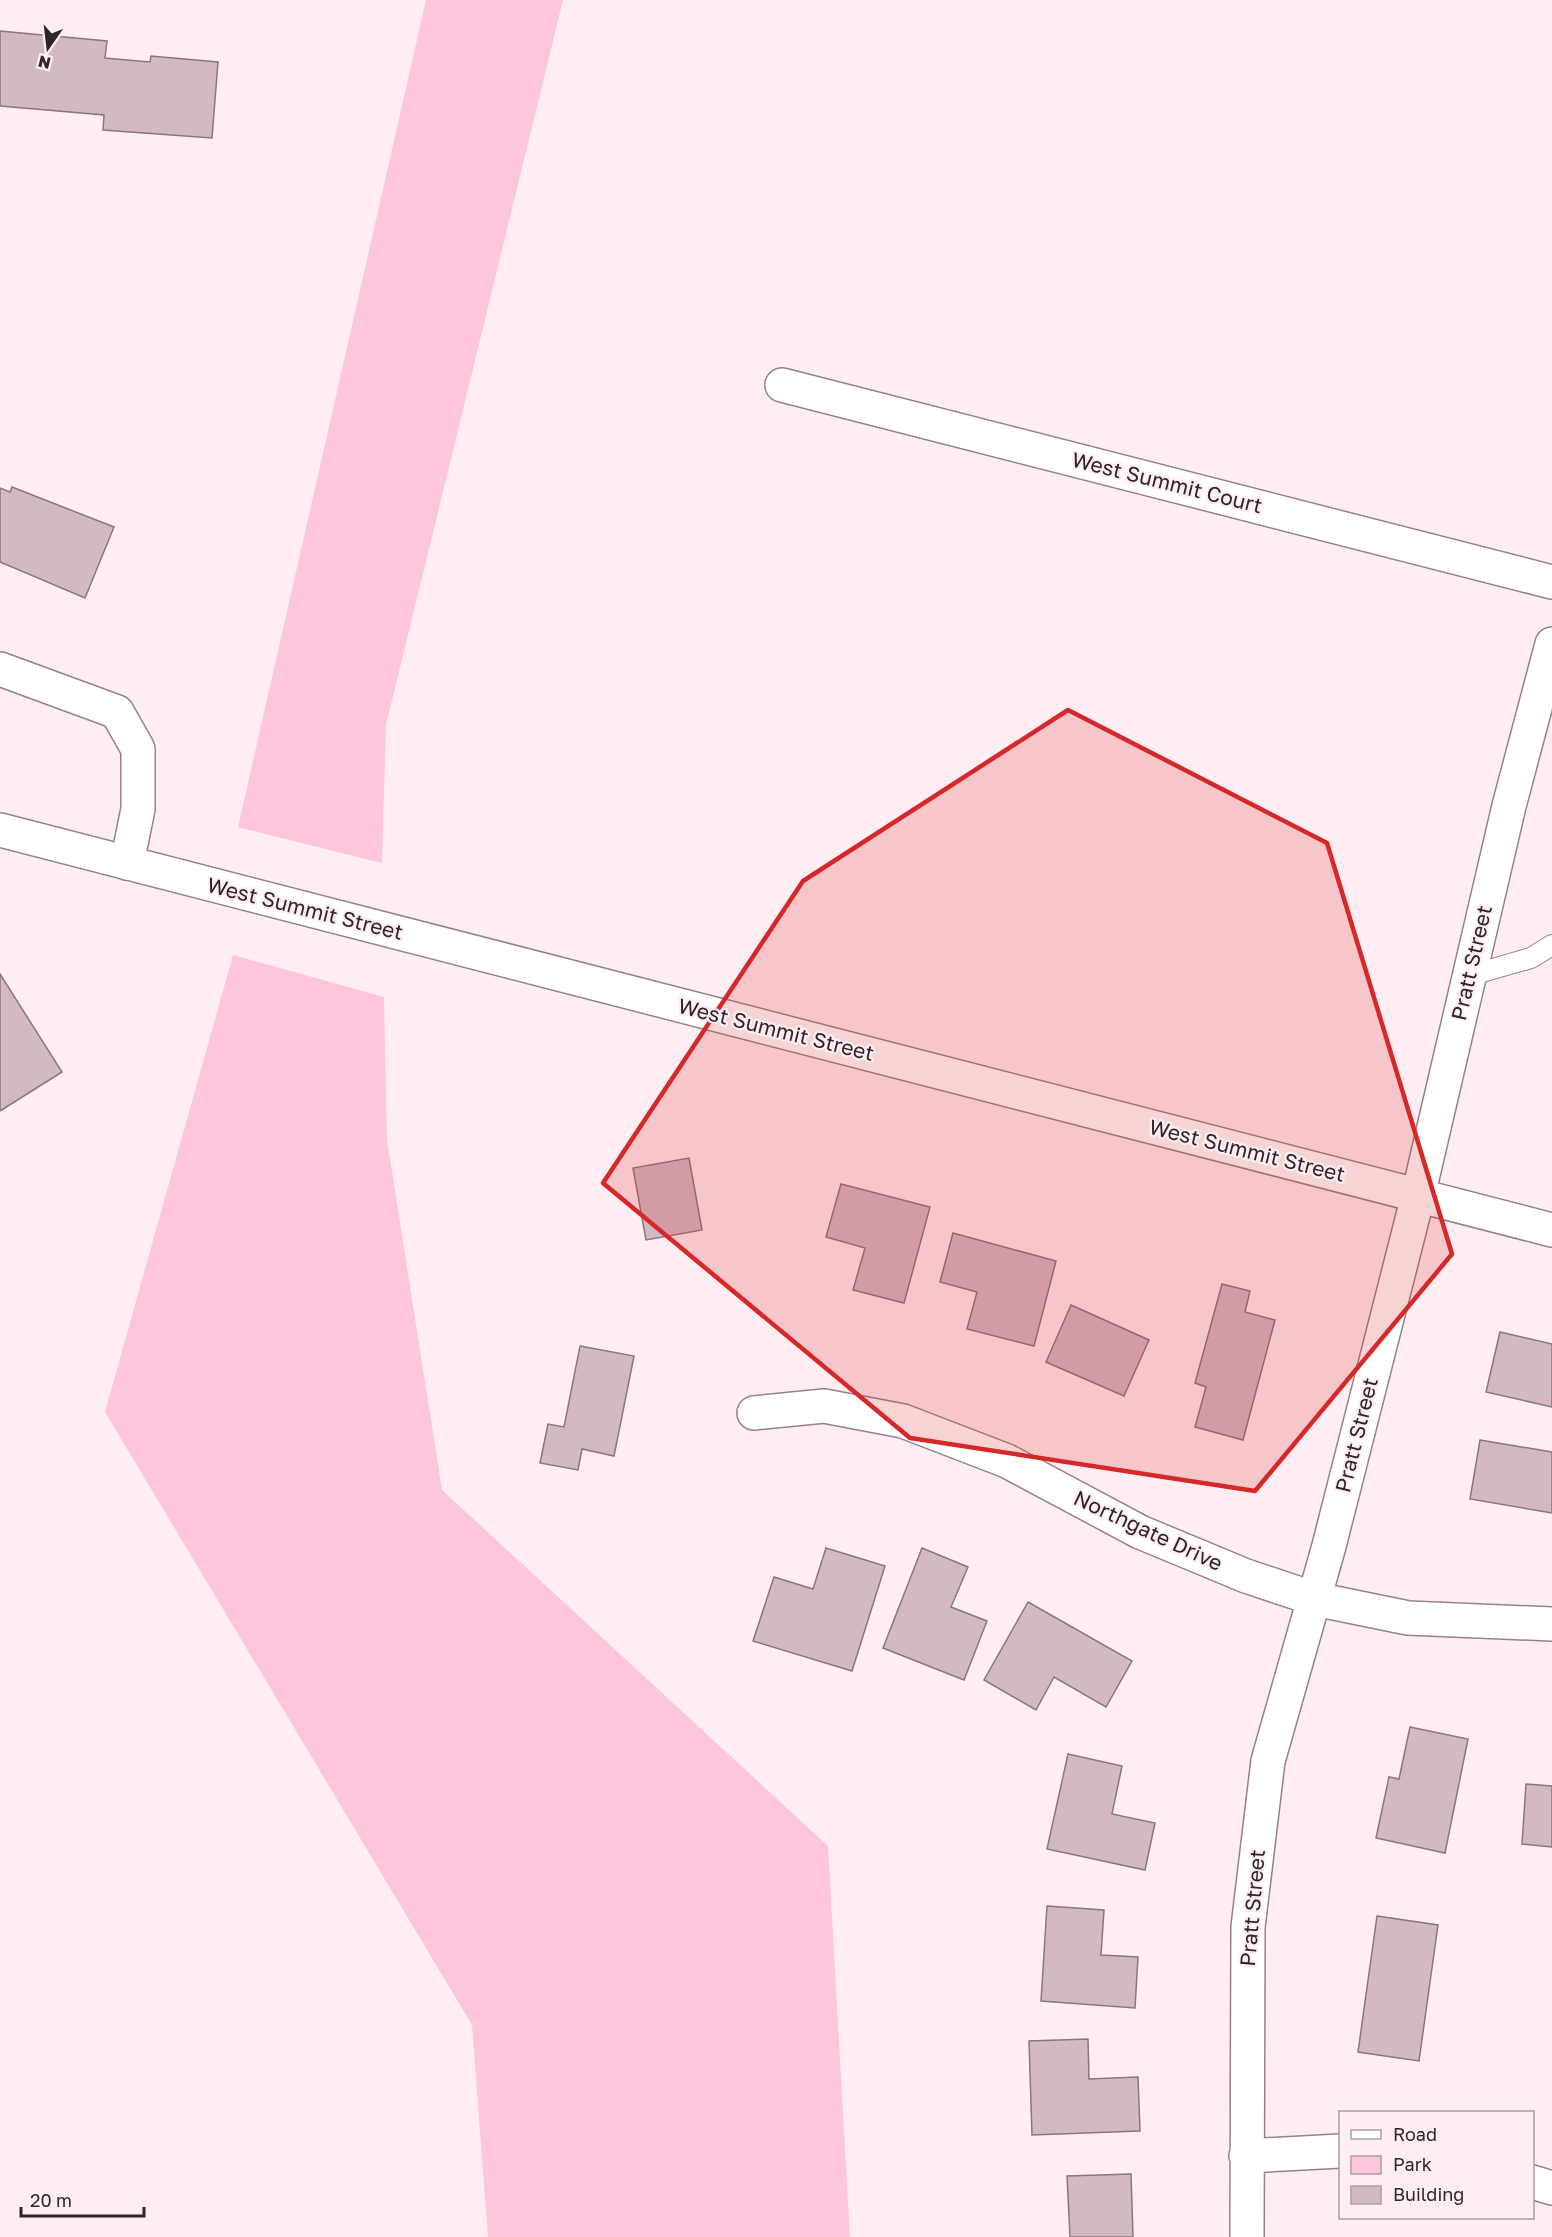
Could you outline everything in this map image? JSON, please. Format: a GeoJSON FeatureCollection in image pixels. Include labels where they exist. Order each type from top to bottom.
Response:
{"type":"FeatureCollection","features":[{"type":"Feature","properties":{"kind":"street","name":"West Summit Court"},"geometry":{"type":"LineString","coordinates":[[782,385],[1552,582]]}},
{"type":"Feature","properties":{"kind":"street","name":"Pratt Street"},"geometry":{"type":"LineString","coordinates":[[1247,2237],[1248,1927],[1268,1761],[1315,1599],[1418,1196],[1468,976],[1552,644]]}},
{"type":"Feature","properties":{"kind":"street"},"geometry":{"type":"LineString","coordinates":[[0,669],[117,712],[138,749],[138,809],[127,863]]}},
{"type":"Feature","properties":{"kind":"street","name":"West Summit Street"},"geometry":{"type":"LineString","coordinates":[[0,830],[1552,1230]]}},
{"type":"Feature","properties":{"kind":"street","name":"Northgate Drive"},"geometry":{"type":"LineString","coordinates":[[754,1413],[824,1406],[903,1421],[1007,1461],[1140,1532],[1246,1576],[1315,1599],[1408,1618],[1552,1624]]}},
{"type":"Feature","properties":{"kind":"street"},"geometry":{"type":"LineString","coordinates":[[1246,2156],[1339,2151]]}},
{"type":"Feature","properties":{"kind":"street"},"geometry":{"type":"LineString","coordinates":[[1534,2182],[1552,2188]]}},
{"type":"Feature","properties":{"kind":"lane"},"geometry":{"type":"LineString","coordinates":[[1468,976],[1531,958],[1552,945]]}},
{"type":"Feature","properties":{"kind":"highlighted area"},"geometry":{"type":"Polygon","coordinates":[[[1068,710],[1327,843],[1452,1254],[1255,1491],[910,1438],[603,1183],[803,881],[1068,710]]]}},
{"type":"Feature","properties":{"kind":"green space"},"geometry":{"type":"Polygon","coordinates":[[[426,0],[563,0],[386,725],[382,863],[238,827],[426,0]]]}},
{"type":"Feature","properties":{"kind":"green space"},"geometry":{"type":"Polygon","coordinates":[[[233,955],[384,997],[387,1140],[442,1490],[828,1846],[850,2237],[488,2237],[472,2025],[105,1412],[233,955]]]}},
{"type":"Feature","properties":{"kind":"building"},"geometry":{"type":"Polygon","coordinates":[[[0,31],[107,41],[105,58],[150,62],[151,56],[218,62],[212,138],[103,130],[104,115],[0,106],[0,31]]]}},
{"type":"Feature","properties":{"kind":"building"},"geometry":{"type":"Polygon","coordinates":[[[12,487],[114,527],[85,598],[0,562],[0,488],[10,492],[12,487]]]}},
{"type":"Feature","properties":{"kind":"building"},"geometry":{"type":"Polygon","coordinates":[[[0,974],[62,1072],[0,1111],[0,974]]]}},
{"type":"Feature","properties":{"kind":"building"},"geometry":{"type":"Polygon","coordinates":[[[689,1158],[702,1230],[646,1240],[633,1168],[689,1158]]]}},
{"type":"Feature","properties":{"kind":"building"},"geometry":{"type":"Polygon","coordinates":[[[841,1184],[930,1207],[904,1303],[853,1290],[865,1248],[826,1237],[841,1184]]]}},
{"type":"Feature","properties":{"kind":"building"},"geometry":{"type":"Polygon","coordinates":[[[953,1233],[1056,1261],[1034,1346],[967,1329],[977,1292],[940,1282],[953,1233]]]}},
{"type":"Feature","properties":{"kind":"building"},"geometry":{"type":"Polygon","coordinates":[[[1222,1284],[1250,1291],[1245,1312],[1275,1320],[1243,1440],[1195,1427],[1206,1387],[1195,1383],[1222,1284]]]}},
{"type":"Feature","properties":{"kind":"building"},"geometry":{"type":"Polygon","coordinates":[[[1071,1305],[1149,1340],[1124,1396],[1046,1362],[1071,1305]]]}},
{"type":"Feature","properties":{"kind":"building"},"geometry":{"type":"Polygon","coordinates":[[[1500,1332],[1552,1344],[1552,1407],[1486,1392],[1500,1332]]]}},
{"type":"Feature","properties":{"kind":"building"},"geometry":{"type":"Polygon","coordinates":[[[580,1346],[634,1356],[614,1456],[582,1449],[578,1470],[540,1463],[548,1424],[564,1427],[580,1346]]]}},
{"type":"Feature","properties":{"kind":"building"},"geometry":{"type":"Polygon","coordinates":[[[1480,1440],[1552,1452],[1552,1513],[1470,1499],[1480,1440]]]}},
{"type":"Feature","properties":{"kind":"building"},"geometry":{"type":"Polygon","coordinates":[[[826,1548],[885,1566],[852,1671],[753,1641],[774,1577],[813,1589],[826,1548]]]}},
{"type":"Feature","properties":{"kind":"building"},"geometry":{"type":"Polygon","coordinates":[[[922,1548],[968,1567],[951,1607],[987,1621],[964,1680],[883,1648],[922,1548]]]}},
{"type":"Feature","properties":{"kind":"building"},"geometry":{"type":"Polygon","coordinates":[[[1028,1602],[1132,1661],[1106,1707],[1054,1677],[1036,1710],[984,1680],[1028,1602]]]}},
{"type":"Feature","properties":{"kind":"building"},"geometry":{"type":"Polygon","coordinates":[[[1410,1727],[1468,1739],[1445,1853],[1376,1838],[1389,1777],[1399,1779],[1410,1727]]]}},
{"type":"Feature","properties":{"kind":"building"},"geometry":{"type":"Polygon","coordinates":[[[1068,1754],[1122,1766],[1112,1814],[1155,1823],[1145,1870],[1047,1849],[1068,1754]]]}},
{"type":"Feature","properties":{"kind":"building"},"geometry":{"type":"Polygon","coordinates":[[[1526,1784],[1552,1786],[1552,1847],[1522,1844],[1526,1784]]]}},
{"type":"Feature","properties":{"kind":"building"},"geometry":{"type":"Polygon","coordinates":[[[1047,1906],[1104,1910],[1101,1955],[1138,1957],[1135,2008],[1041,2001],[1047,1906]]]}},
{"type":"Feature","properties":{"kind":"building"},"geometry":{"type":"Polygon","coordinates":[[[1377,1916],[1438,1925],[1419,2061],[1358,2052],[1377,1916]]]}},
{"type":"Feature","properties":{"kind":"building"},"geometry":{"type":"Polygon","coordinates":[[[1088,2039],[1089,2079],[1138,2077],[1140,2131],[1032,2135],[1029,2041],[1088,2039]]]}},
{"type":"Feature","properties":{"kind":"building"},"geometry":{"type":"Polygon","coordinates":[[[1131,2174],[1133,2237],[1070,2237],[1067,2176],[1131,2174]]]}}]}
